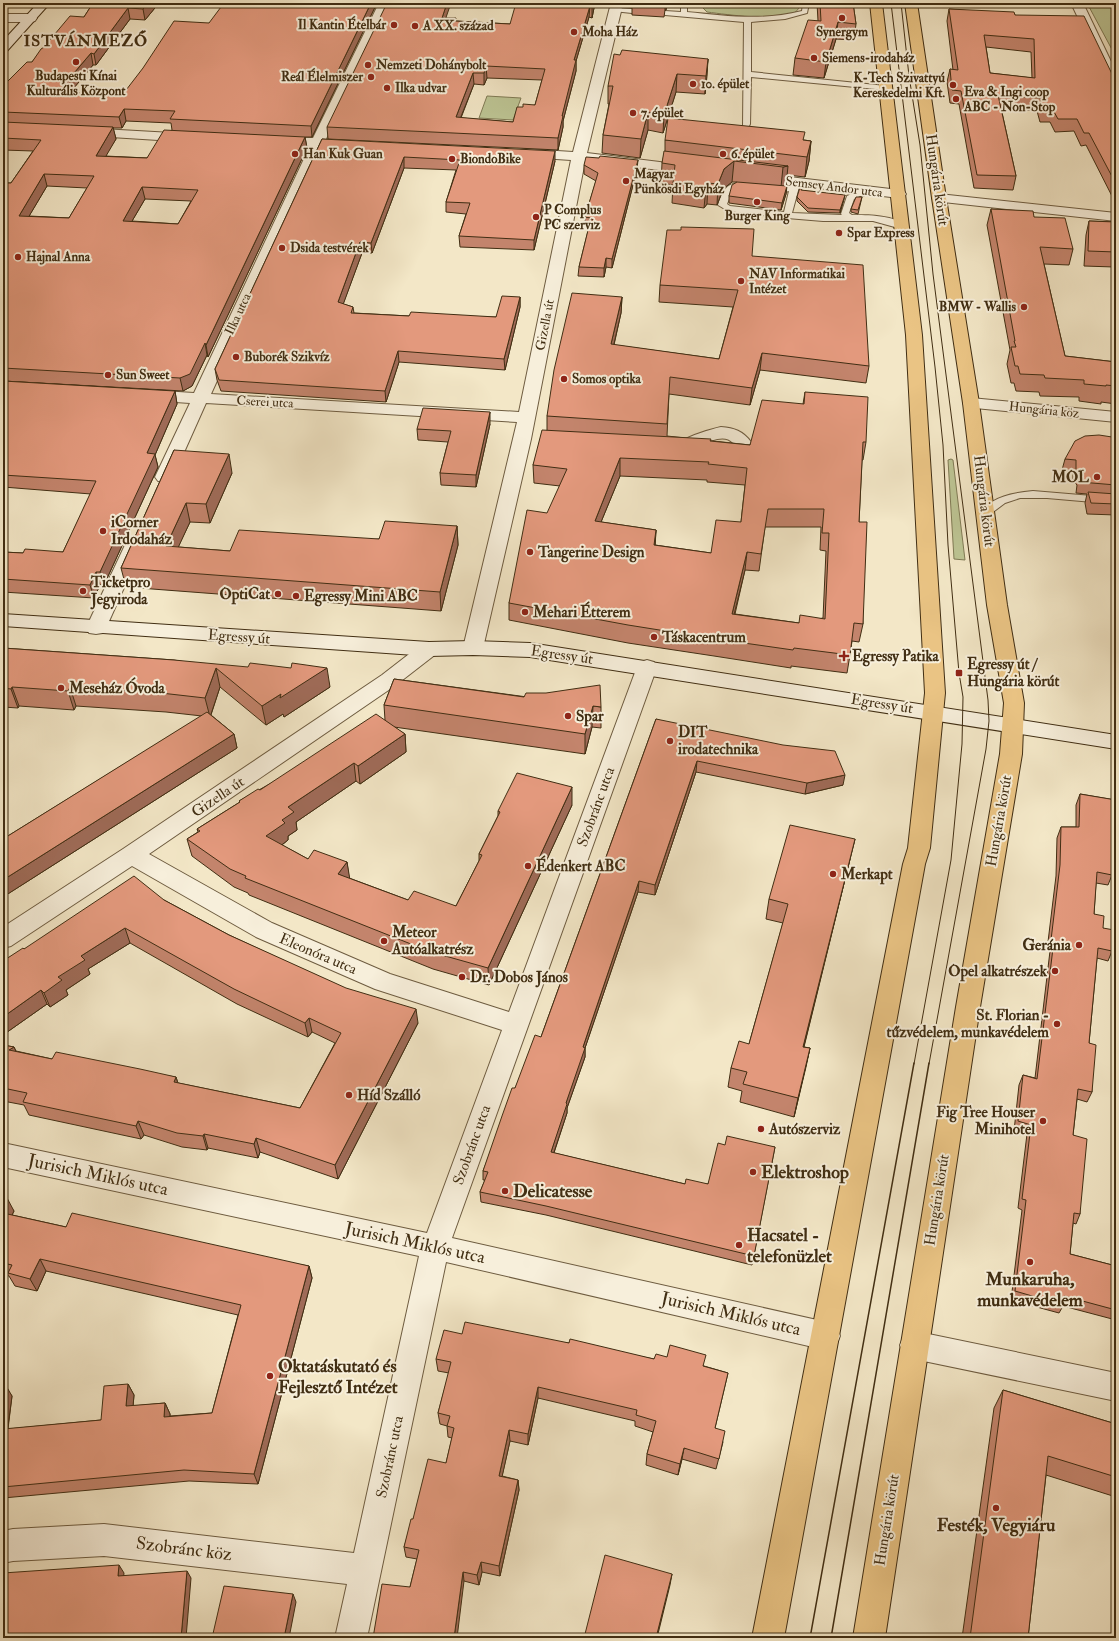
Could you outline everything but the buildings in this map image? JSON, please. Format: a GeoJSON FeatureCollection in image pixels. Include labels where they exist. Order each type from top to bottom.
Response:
{"type":"FeatureCollection","features":[{"type":"Feature","properties":{"kind":"main road"},"geometry":{"type":"LineString","coordinates":[[768,1638],[826,1336],[912,872],[919,848],[936,693],[914,335],[902,226],[891,193],[886,88],[876,3]]}},
{"type":"Feature","properties":{"kind":"main road","name":"Hungária körút"},"geometry":{"type":"LineString","coordinates":[[869,1638],[914,1344],[1011,754],[1014,703],[997,605],[971,403],[939,198],[911,3]]}},
{"type":"Feature","properties":{"kind":"street"},"geometry":{"type":"LineString","coordinates":[[3,48],[44,3]]}},
{"type":"Feature","properties":{"kind":"street","name":"Ilka utca"},"geometry":{"type":"LineString","coordinates":[[157,492],[199,398],[319,143],[352,69],[385,3]]}},
{"type":"Feature","properties":{"kind":"street"},"geometry":{"type":"LineString","coordinates":[[1077,3],[1116,85]]}},
{"type":"Feature","properties":{"kind":"street","name":"Gizella út"},"geometry":{"type":"LineString","coordinates":[[473,648],[530,440],[526,417],[579,156],[616,7]]}},
{"type":"Feature","properties":{"kind":"street"},"geometry":{"type":"LineString","coordinates":[[3,18],[31,18]]}},
{"type":"Feature","properties":{"kind":"street"},"geometry":{"type":"LineString","coordinates":[[74,132],[200,138]]}},
{"type":"Feature","properties":{"kind":"street"},"geometry":{"type":"LineString","coordinates":[[264,141],[359,145]]}},
{"type":"Feature","properties":{"kind":"street"},"geometry":{"type":"LineString","coordinates":[[516,153],[579,156],[706,171]]}},
{"type":"Feature","properties":{"kind":"street","name":"Semsey Andor utca"},"geometry":{"type":"LineString","coordinates":[[729,174],[797,184],[891,193]]}},
{"type":"Feature","properties":{"kind":"street"},"geometry":{"type":"LineString","coordinates":[[939,198],[1116,217]]}},
{"type":"Feature","properties":{"kind":"street","name":"Cserei utca"},"geometry":{"type":"LineString","coordinates":[[128,394],[526,417]]}},
{"type":"Feature","properties":{"kind":"street","name":"Hungária köz"},"geometry":{"type":"LineString","coordinates":[[971,403],[1116,417]]}},
{"type":"Feature","properties":{"kind":"street"},"geometry":{"type":"LineString","coordinates":[[96,628],[138,534]]}},
{"type":"Feature","properties":{"kind":"street","name":"Egressy út"},"geometry":{"type":"LineString","coordinates":[[3,620],[96,628],[429,648],[530,650],[934,712],[1116,742]]}},
{"type":"Feature","properties":{"kind":"street","name":"Gizella út"},"geometry":{"type":"LineString","coordinates":[[3,939],[131,855],[390,680],[429,648]]}},
{"type":"Feature","properties":{"kind":"street","name":"Szobránc utca"},"geometry":{"type":"LineString","coordinates":[[351,1638],[435,1247],[647,667]]}},
{"type":"Feature","properties":{"kind":"street","name":"Eleonóra utca"},"geometry":{"type":"LineString","coordinates":[[131,855],[271,933],[383,982],[516,1024]]}},
{"type":"Feature","properties":{"kind":"street","name":"Jurisich Miklós utca"},"geometry":{"type":"LineString","coordinates":[[3,1155],[435,1247],[826,1336]]}},
{"type":"Feature","properties":{"kind":"street"},"geometry":{"type":"LineString","coordinates":[[914,1344],[1116,1387]]}},
{"type":"Feature","properties":{"kind":"street","name":"Szobránc köz"},"geometry":{"type":"LineString","coordinates":[[3,1546],[104,1540],[366,1570]]}},
{"type":"Feature","properties":{"kind":"lane"},"geometry":{"type":"LineString","coordinates":[[684,3],[684,14]]}},
{"type":"Feature","properties":{"kind":"lane"},"geometry":{"type":"LineString","coordinates":[[665,13],[748,20],[786,17],[805,12],[806,3]]}},
{"type":"Feature","properties":{"kind":"lane"},"geometry":{"type":"LineString","coordinates":[[616,7],[632,11]]}},
{"type":"Feature","properties":{"kind":"lane"},"geometry":{"type":"LineString","coordinates":[[746,124],[748,20]]}},
{"type":"Feature","properties":{"kind":"lane"},"geometry":{"type":"LineString","coordinates":[[747,74],[886,88]]}},
{"type":"Feature","properties":{"kind":"lane"},"geometry":{"type":"LineString","coordinates":[[797,184],[788,190],[781,191],[735,185],[730,186],[722,205],[728,208],[823,218],[878,217],[890,220],[902,226]]}},
{"type":"Feature","properties":{"kind":"lane"},"geometry":{"type":"LineString","coordinates":[[787,214],[797,184]]}},
{"type":"Feature","properties":{"kind":"lane"},"geometry":{"type":"LineString","coordinates":[[851,218],[845,214],[850,198],[858,194],[891,193]]}},
{"type":"Feature","properties":{"kind":"lane"},"geometry":{"type":"LineString","coordinates":[[985,513],[995,504],[1007,498],[1026,494],[1116,501]]}},
{"type":"Feature","properties":{"kind":"green space"},"geometry":{"type":"Polygon","coordinates":[[[701,3],[800,3],[800,7],[794,13],[785,15],[774,17],[751,17],[707,12],[701,6],[701,3]]]}},
{"type":"Feature","properties":{"kind":"green space"},"geometry":{"type":"Polygon","coordinates":[[[1087,3],[1116,3],[1116,57],[1087,3]]]}},
{"type":"Feature","properties":{"kind":"green space"},"geometry":{"type":"Polygon","coordinates":[[[487,96],[521,98],[513,120],[479,118],[487,96]]]}},
{"type":"Feature","properties":{"kind":"green space"},"geometry":{"type":"Polygon","coordinates":[[[948,460],[953,460],[965,560],[954,559],[948,460]]]}},
{"type":"Feature","properties":{"kind":"tram line"},"geometry":{"type":"LineString","coordinates":[[891,3],[935,367],[943,445],[948,545],[959,673],[963,697],[962,744],[951,860],[914,1064]]}},
{"type":"Feature","properties":{"kind":"tram line"},"geometry":{"type":"LineString","coordinates":[[901,3],[909,76],[920,145],[933,274],[988,700],[989,721],[986,749],[929,1064]]}},
{"type":"Feature","properties":{"kind":"tram line"},"geometry":{"type":"LineString","coordinates":[[810,1638],[914,1063]]}},
{"type":"Feature","properties":{"kind":"tram line"},"geometry":{"type":"LineString","coordinates":[[831,1638],[929,1063]]}},
{"type":"Feature","properties":{"kind":"place","name":"Synergym"},"geometry":{"type":"Point","coordinates":[842,18]}},
{"type":"Feature","properties":{"kind":"place","name":"Il Kantin Ételbár"},"geometry":{"type":"Point","coordinates":[394,25]}},
{"type":"Feature","properties":{"kind":"place","name":"A XX. század"},"geometry":{"type":"Point","coordinates":[415,26]}},
{"type":"Feature","properties":{"kind":"place","name":"Moha Ház"},"geometry":{"type":"Point","coordinates":[574,32]}},
{"type":"Feature","properties":{"kind":"place","name":"Siemens-irodaház"},"geometry":{"type":"Point","coordinates":[814,58]}},
{"type":"Feature","properties":{"kind":"place","name":"Budapesti Kínai Kulturális Központ"},"geometry":{"type":"Point","coordinates":[76,62]}},
{"type":"Feature","properties":{"kind":"place","name":"Nemzeti Dohánybolt"},"geometry":{"type":"Point","coordinates":[368,65]}},
{"type":"Feature","properties":{"kind":"place","name":"Reál Élelmiszer"},"geometry":{"type":"Point","coordinates":[371,77]}},
{"type":"Feature","properties":{"kind":"place","name":"10. épület"},"geometry":{"type":"Point","coordinates":[693,84]}},
{"type":"Feature","properties":{"kind":"place","name":"K-Tech Szivattyú Kereskedelmi Kft."},"geometry":{"type":"Point","coordinates":[953,85]}},
{"type":"Feature","properties":{"kind":"place","name":"Ilka udvar"},"geometry":{"type":"Point","coordinates":[387,88]}},
{"type":"Feature","properties":{"kind":"place","name":"Eva & Ingi coop ABC - Non-Stop"},"geometry":{"type":"Point","coordinates":[956,99]}},
{"type":"Feature","properties":{"kind":"place","name":"7. épület"},"geometry":{"type":"Point","coordinates":[633,113]}},
{"type":"Feature","properties":{"kind":"place","name":"Han Kuk Guan"},"geometry":{"type":"Point","coordinates":[295,154]}},
{"type":"Feature","properties":{"kind":"place","name":"6. épület"},"geometry":{"type":"Point","coordinates":[723,154]}},
{"type":"Feature","properties":{"kind":"place","name":"BiondoBike"},"geometry":{"type":"Point","coordinates":[452,159]}},
{"type":"Feature","properties":{"kind":"place","name":"Magyar Pünkösdi Egyház"},"geometry":{"type":"Point","coordinates":[626,181]}},
{"type":"Feature","properties":{"kind":"place","name":"Burger King"},"geometry":{"type":"Point","coordinates":[757,202]}},
{"type":"Feature","properties":{"kind":"place","name":"P Complus PC szerviz"},"geometry":{"type":"Point","coordinates":[536,217]}},
{"type":"Feature","properties":{"kind":"place","name":"Spar Express"},"geometry":{"type":"Point","coordinates":[839,233]}},
{"type":"Feature","properties":{"kind":"place","name":"Dsida testvérek"},"geometry":{"type":"Point","coordinates":[282,248]}},
{"type":"Feature","properties":{"kind":"place","name":"Hajnal Anna"},"geometry":{"type":"Point","coordinates":[18,257]}},
{"type":"Feature","properties":{"kind":"place","name":"NAV Informatikai Intézet"},"geometry":{"type":"Point","coordinates":[741,281]}},
{"type":"Feature","properties":{"kind":"place","name":"BMW - Wallis"},"geometry":{"type":"Point","coordinates":[1024,307]}},
{"type":"Feature","properties":{"kind":"place","name":"Buborék Szikvíz"},"geometry":{"type":"Point","coordinates":[236,357]}},
{"type":"Feature","properties":{"kind":"place","name":"Sun Sweet"},"geometry":{"type":"Point","coordinates":[108,375]}},
{"type":"Feature","properties":{"kind":"place","name":"Somos optika"},"geometry":{"type":"Point","coordinates":[564,379]}},
{"type":"Feature","properties":{"kind":"place","name":"MOL"},"geometry":{"type":"Point","coordinates":[1097,477]}},
{"type":"Feature","properties":{"kind":"place","name":"iCorner Irdodaház"},"geometry":{"type":"Point","coordinates":[103,531]}},
{"type":"Feature","properties":{"kind":"place","name":"Tangerine Design"},"geometry":{"type":"Point","coordinates":[530,552]}},
{"type":"Feature","properties":{"kind":"place","name":"Ticketpro Jegyiroda"},"geometry":{"type":"Point","coordinates":[83,591]}},
{"type":"Feature","properties":{"kind":"place","name":"OptiCat"},"geometry":{"type":"Point","coordinates":[278,594]}},
{"type":"Feature","properties":{"kind":"place","name":"Egressy Mini ABC"},"geometry":{"type":"Point","coordinates":[296,596]}},
{"type":"Feature","properties":{"kind":"place","name":"Mehari Étterem"},"geometry":{"type":"Point","coordinates":[525,612]}},
{"type":"Feature","properties":{"kind":"place","name":"Táskacentrum"},"geometry":{"type":"Point","coordinates":[654,637]}},
{"type":"Feature","properties":{"kind":"place","name":"Egressy Patika"},"geometry":{"type":"Point","coordinates":[844,656]}},
{"type":"Feature","properties":{"kind":"place","name":"Egressy út / Hungária körút"},"geometry":{"type":"Point","coordinates":[959,673]}},
{"type":"Feature","properties":{"kind":"place","name":"Meseház Óvoda"},"geometry":{"type":"Point","coordinates":[61,688]}},
{"type":"Feature","properties":{"kind":"place","name":"Spar"},"geometry":{"type":"Point","coordinates":[568,716]}},
{"type":"Feature","properties":{"kind":"place","name":"DIT irodatechnika"},"geometry":{"type":"Point","coordinates":[670,741]}},
{"type":"Feature","properties":{"kind":"place","name":"Édenkert ABC"},"geometry":{"type":"Point","coordinates":[528,866]}},
{"type":"Feature","properties":{"kind":"place","name":"Merkapt"},"geometry":{"type":"Point","coordinates":[833,874]}},
{"type":"Feature","properties":{"kind":"place","name":"Meteor Autóalkatrész"},"geometry":{"type":"Point","coordinates":[384,941]}},
{"type":"Feature","properties":{"kind":"place","name":"Geránia"},"geometry":{"type":"Point","coordinates":[1079,945]}},
{"type":"Feature","properties":{"kind":"place","name":"Opel alkatrészek"},"geometry":{"type":"Point","coordinates":[1055,971]}},
{"type":"Feature","properties":{"kind":"place","name":"Dr. Dobos János"},"geometry":{"type":"Point","coordinates":[462,977]}},
{"type":"Feature","properties":{"kind":"place","name":"St. Florian - tűzvédelem, munkavédelem"},"geometry":{"type":"Point","coordinates":[1057,1024]}},
{"type":"Feature","properties":{"kind":"place","name":"Híd Szálló"},"geometry":{"type":"Point","coordinates":[349,1095]}},
{"type":"Feature","properties":{"kind":"place","name":"Fig Tree Houser Minihotel"},"geometry":{"type":"Point","coordinates":[1043,1121]}},
{"type":"Feature","properties":{"kind":"place","name":"Autószerviz"},"geometry":{"type":"Point","coordinates":[761,1129]}},
{"type":"Feature","properties":{"kind":"place","name":"Elektroshop"},"geometry":{"type":"Point","coordinates":[753,1172]}},
{"type":"Feature","properties":{"kind":"place","name":"Delicatesse"},"geometry":{"type":"Point","coordinates":[505,1191]}},
{"type":"Feature","properties":{"kind":"place","name":"Hacsatel - telefonüzlet"},"geometry":{"type":"Point","coordinates":[739,1245]}},
{"type":"Feature","properties":{"kind":"place","name":"Munkaruha, munkavédelem"},"geometry":{"type":"Point","coordinates":[1030,1262]}},
{"type":"Feature","properties":{"kind":"place","name":"Oktatáskutató és Fejlesztő Intézet"},"geometry":{"type":"Point","coordinates":[270,1376]}},
{"type":"Feature","properties":{"kind":"place","name":"Festék, Vegyiáru"},"geometry":{"type":"Point","coordinates":[996,1508]}},
{"type":"Feature","properties":{"kind":"district","name":"ISTVÁNMEZŐ"},"geometry":{"type":"Point","coordinates":[86,41]}}]}
